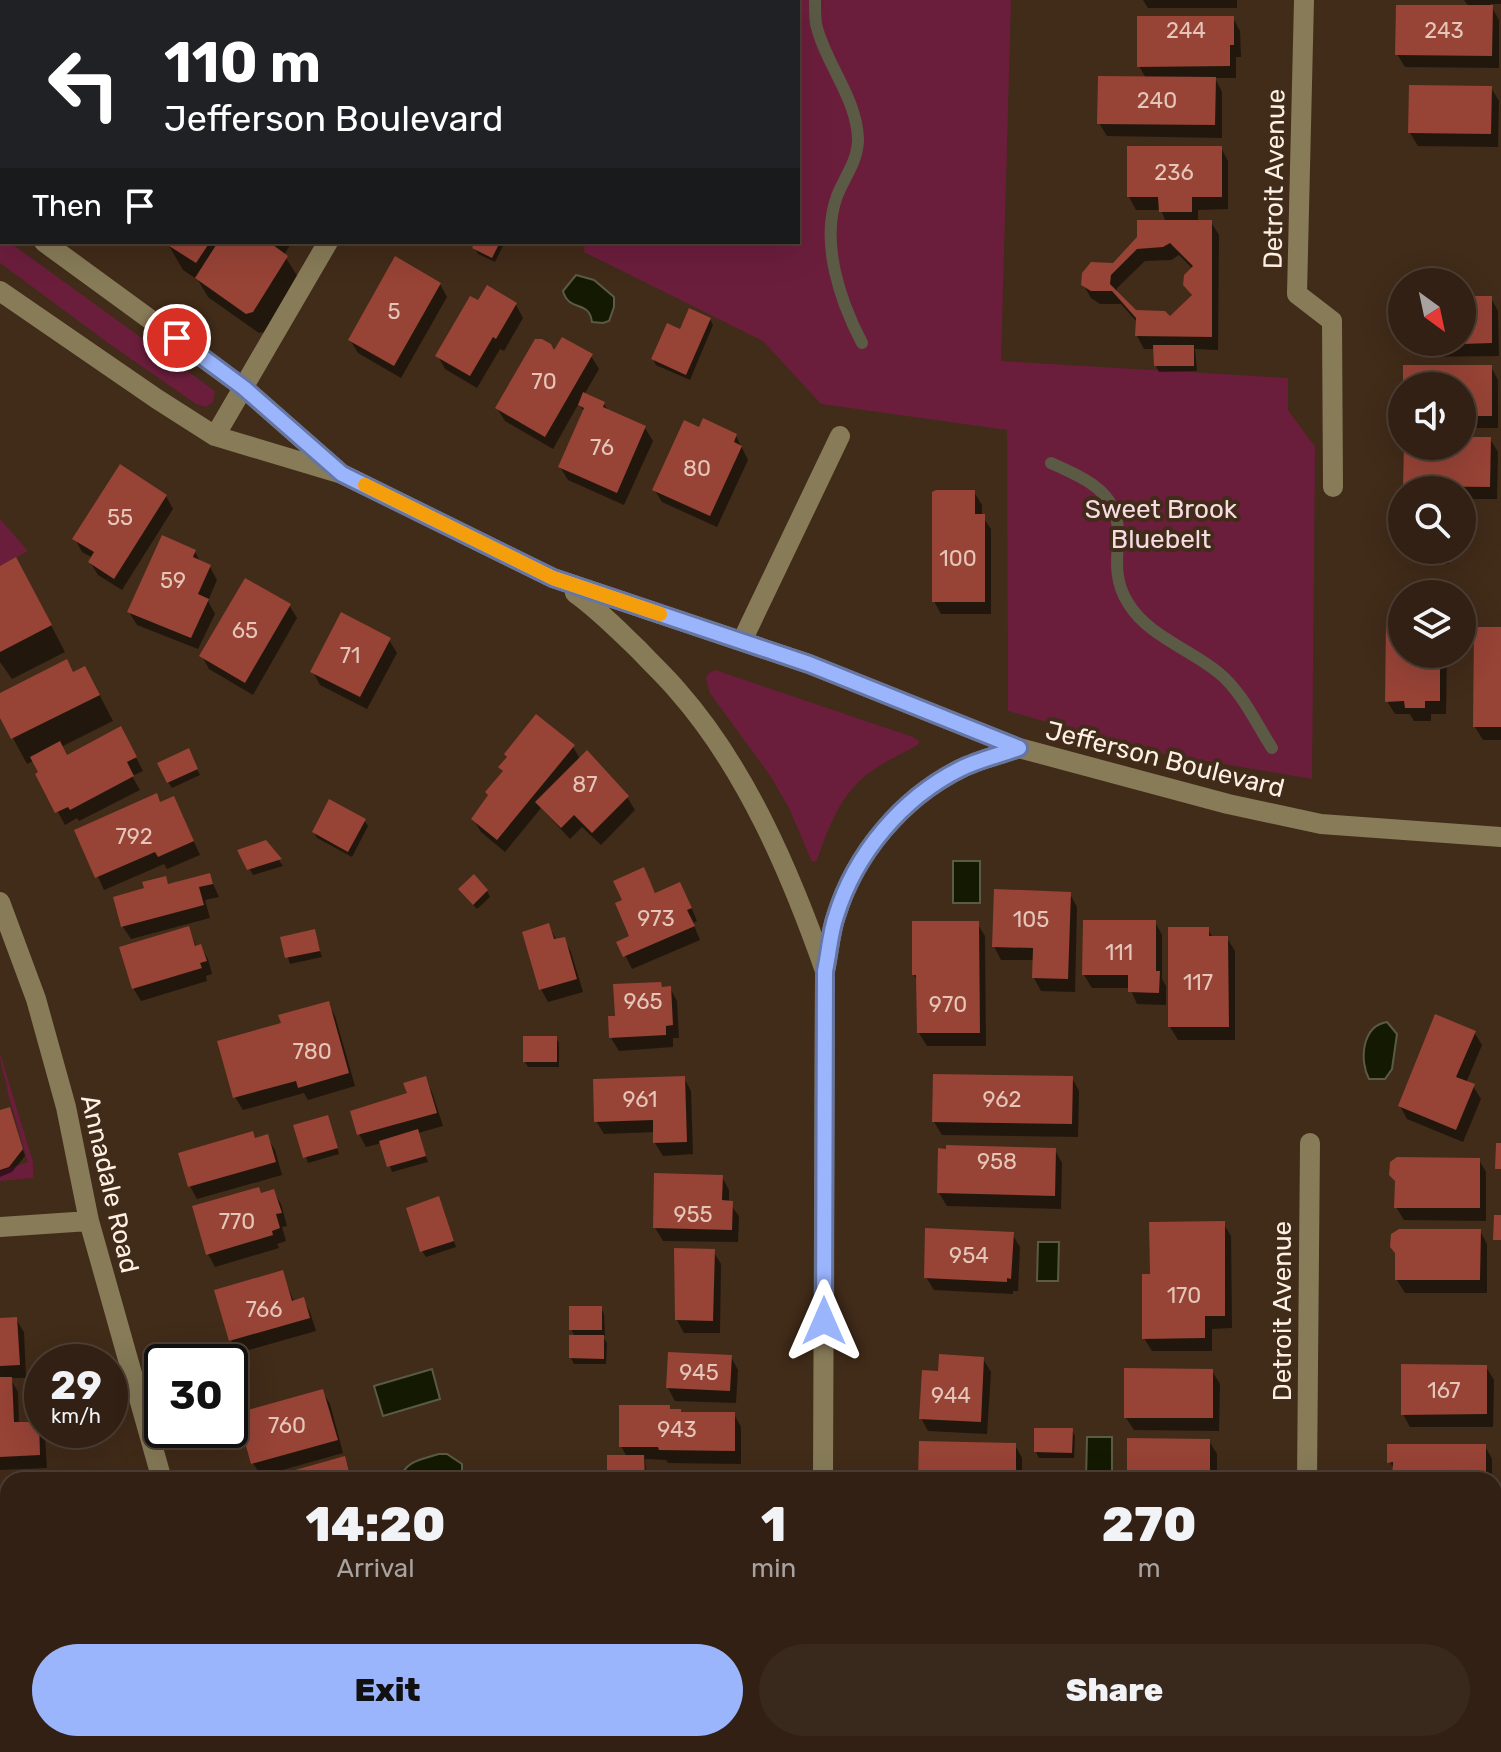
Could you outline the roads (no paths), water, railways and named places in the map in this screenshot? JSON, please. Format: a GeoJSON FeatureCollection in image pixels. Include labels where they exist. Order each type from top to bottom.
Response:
{"type":"FeatureCollection","features":[{"type":"Feature","properties":{"kind":"street","name":"Detroit Avenue"},"geometry":{"type":"LineString","coordinates":[[1304,0],[1297,294],[1332,321],[1333,487]]}},
{"type":"Feature","properties":{"kind":"street","name":"Jefferson Boulevard"},"geometry":{"type":"LineString","coordinates":[[47,244],[244,388],[342,474]]}},
{"type":"Feature","properties":{"kind":"street"},"geometry":{"type":"LineString","coordinates":[[215,436],[327,244]]}},
{"type":"Feature","properties":{"kind":"street","name":"Jefferson Boulevard"},"geometry":{"type":"LineString","coordinates":[[0,291],[215,436],[342,474],[553,578],[809,664],[1019,748],[1228,804],[1321,824],[1501,837]]}},
{"type":"Feature","properties":{"kind":"street"},"geometry":{"type":"LineString","coordinates":[[742,641],[840,436]]}},
{"type":"Feature","properties":{"kind":"street"},"geometry":{"type":"LineString","coordinates":[[553,578],[598,609],[679,691],[726,757],[777,850],[802,905],[825,971]]}},
{"type":"Feature","properties":{"kind":"street"},"geometry":{"type":"LineString","coordinates":[[823,1472],[825,971],[836,916],[854,872],[881,832],[917,797],[961,768],[1019,748]]}},
{"type":"Feature","properties":{"kind":"street","name":"Annadale Road"},"geometry":{"type":"LineString","coordinates":[[0,902],[45,1030],[66,1107],[89,1221],[160,1472]]}},
{"type":"Feature","properties":{"kind":"street","name":"Detroit Avenue"},"geometry":{"type":"LineString","coordinates":[[1307,1472],[1310,1143]]}},
{"type":"Feature","properties":{"kind":"street"},"geometry":{"type":"LineString","coordinates":[[0,1227],[89,1221]]}},
{"type":"Feature","properties":{"kind":"waterway"},"geometry":{"type":"LineString","coordinates":[[815,0],[820,38],[847,95],[856,124],[856,154],[837,196],[831,232],[840,290],[862,343]]}},
{"type":"Feature","properties":{"kind":"waterway"},"geometry":{"type":"LineString","coordinates":[[1051,463],[1091,483],[1109,501],[1118,527],[1119,582],[1136,614],[1158,633],[1219,673],[1242,698],[1272,748]]}},
{"type":"Feature","properties":{"kind":"park label","name":"Sweet Brook Bluebelt"},"geometry":{"type":"Point","coordinates":[1161,524]}}]}
